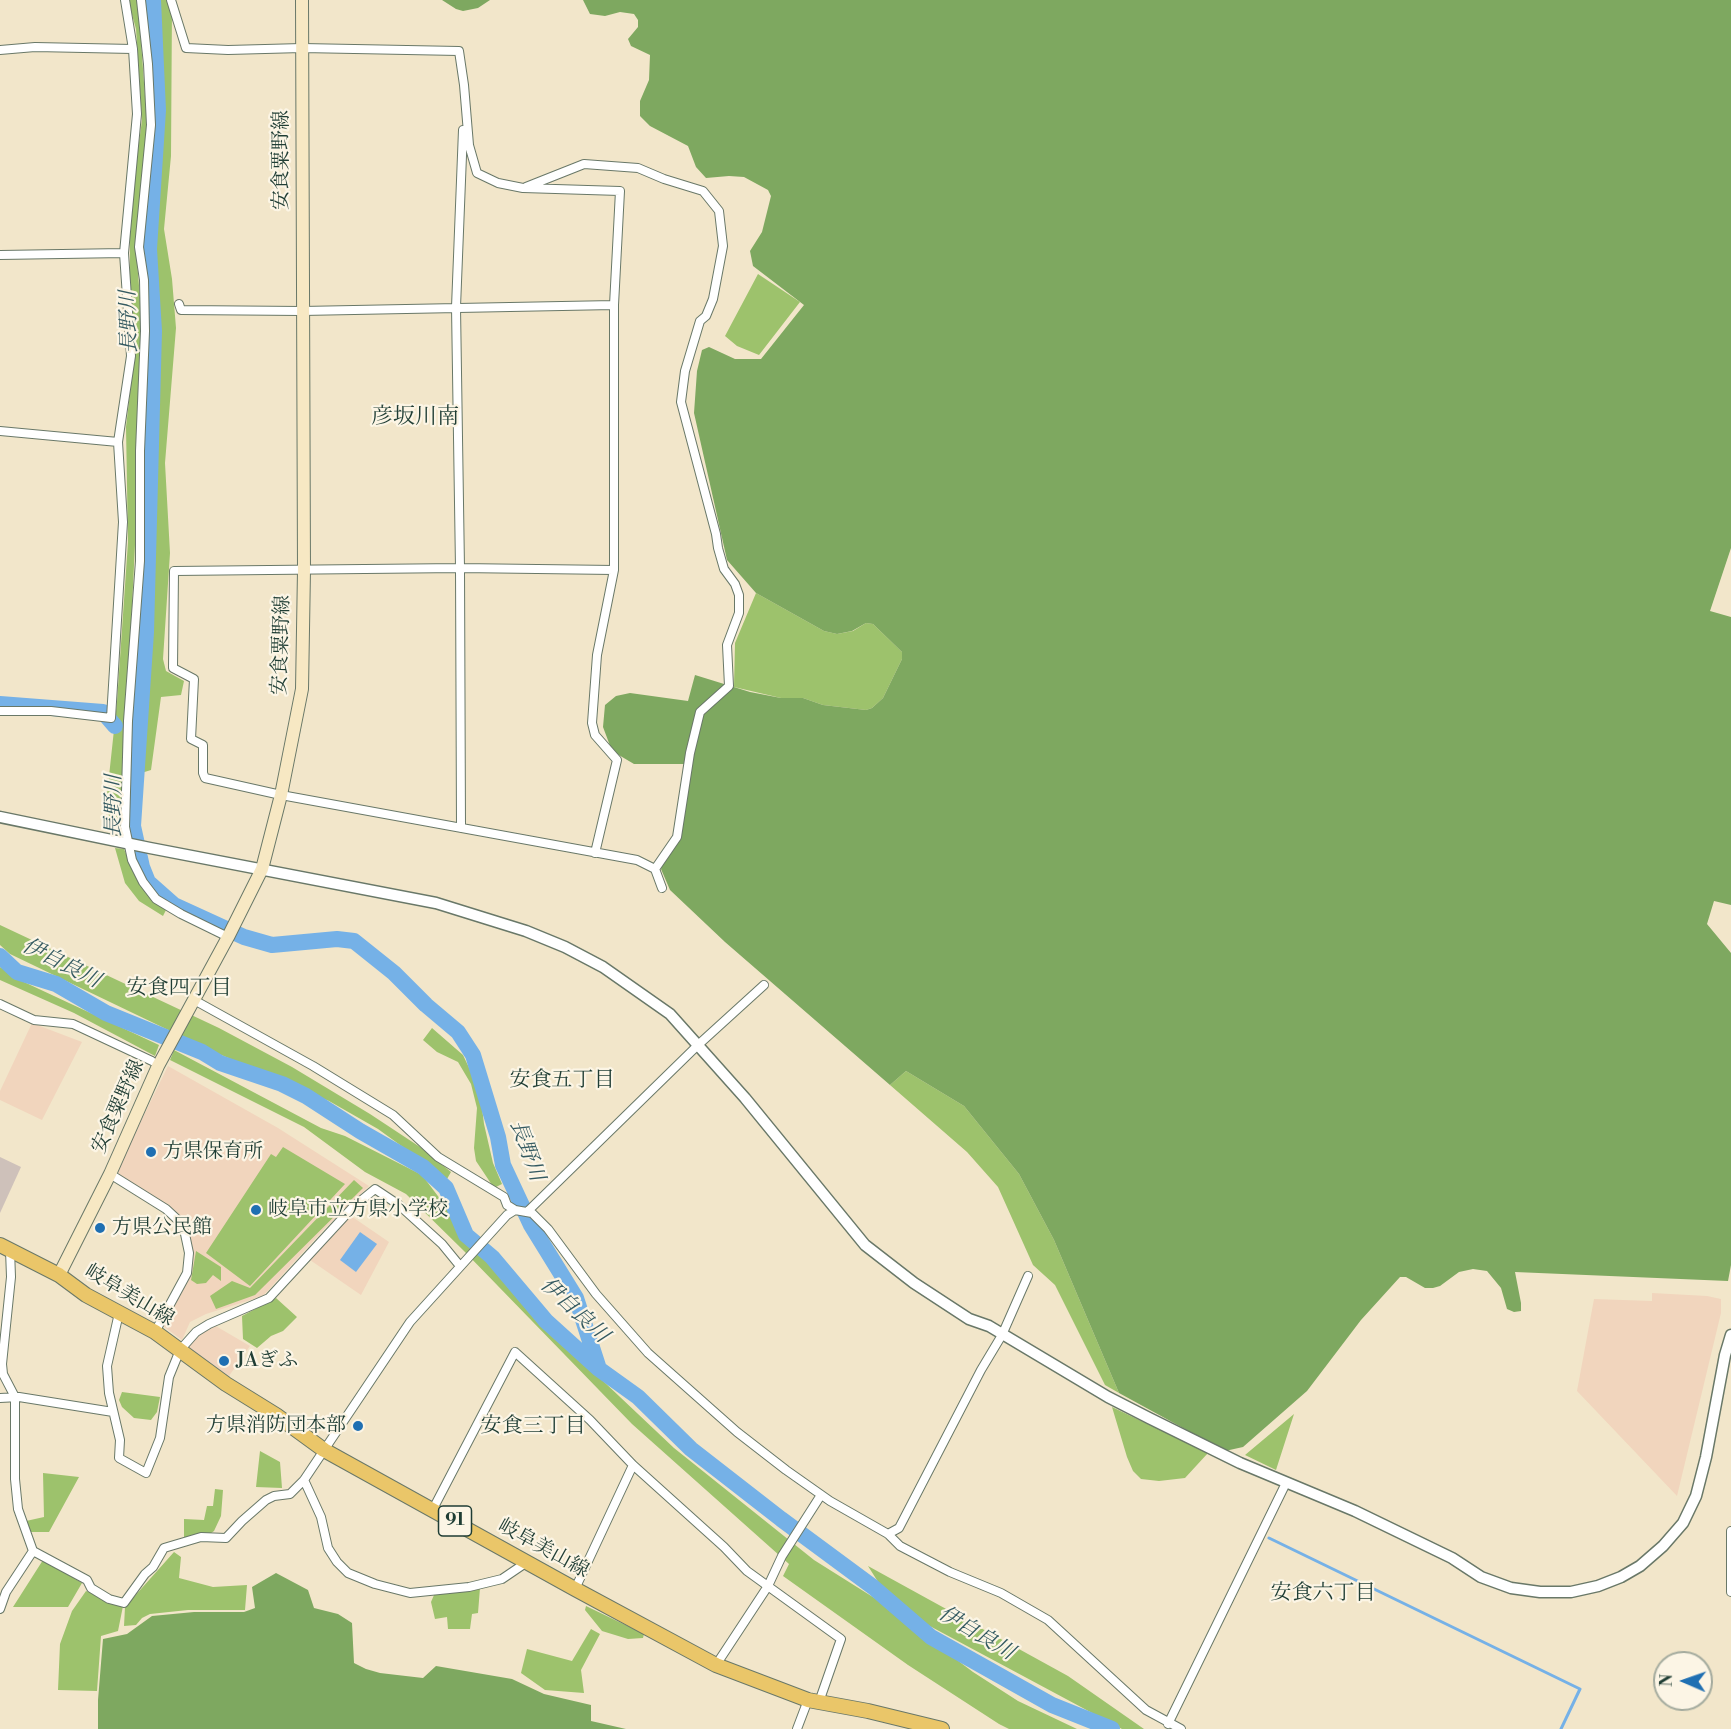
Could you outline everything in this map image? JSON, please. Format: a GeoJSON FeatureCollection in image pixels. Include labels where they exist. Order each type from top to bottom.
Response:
{"type":"FeatureCollection","features":[{"type":"Feature","properties":{"kind":"main road","name":"安食粟野線"},"geometry":{"type":"LineString","coordinates":[[59,1275],[110,1174],[155,1064],[192,1004],[262,869],[281,795],[302,689],[304,570],[302,0]]}},
{"type":"Feature","properties":{"kind":"main road","name":"岐阜美山線"},"geometry":{"type":"LineString","coordinates":[[5,1247],[59,1275],[86,1295],[155,1332],[226,1384],[276,1415],[324,1450],[716,1665],[813,1701],[868,1711],[942,1729]]}},
{"type":"Feature","properties":{"kind":"street"},"geometry":{"type":"LineString","coordinates":[[0,711],[51,711],[111,718],[123,522],[118,442],[132,356],[124,253],[137,114],[133,49],[125,0]]}},
{"type":"Feature","properties":{"kind":"street"},"geometry":{"type":"LineString","coordinates":[[141,0],[148,64],[151,125],[139,247],[144,280],[145,331],[140,451],[140,561],[125,792],[125,827],[143,882],[156,899],[181,914],[229,936]]}},
{"type":"Feature","properties":{"kind":"street"},"geometry":{"type":"LineString","coordinates":[[171,0],[186,48],[459,51],[468,145],[477,173],[498,183],[523,188],[620,191],[614,305],[614,570],[597,655],[591,723],[595,735],[617,760],[595,853]]}},
{"type":"Feature","properties":{"kind":"street"},"geometry":{"type":"LineString","coordinates":[[0,50],[35,47],[133,49]]}},
{"type":"Feature","properties":{"kind":"street"},"geometry":{"type":"LineString","coordinates":[[461,828],[456,307],[464,85]]}},
{"type":"Feature","properties":{"kind":"street"},"geometry":{"type":"LineString","coordinates":[[523,188],[584,164],[638,168],[703,191],[719,211],[723,246],[713,299],[706,316],[700,321],[685,371],[681,402],[717,534],[724,569],[735,584],[739,595],[738,613],[727,645],[729,686],[700,712],[690,753],[677,837],[655,868]]}},
{"type":"Feature","properties":{"kind":"street"},"geometry":{"type":"LineString","coordinates":[[0,255],[124,253]]}},
{"type":"Feature","properties":{"kind":"street"},"geometry":{"type":"LineString","coordinates":[[179,304],[181,310],[302,311],[614,305]]}},
{"type":"Feature","properties":{"kind":"street"},"geometry":{"type":"LineString","coordinates":[[0,431],[118,442]]}},
{"type":"Feature","properties":{"kind":"street"},"geometry":{"type":"LineString","coordinates":[[614,570],[460,568],[183,569],[174,571],[172,669],[194,679],[191,739],[203,745],[205,778],[281,795],[637,860],[655,868],[662,888]]}},
{"type":"Feature","properties":{"kind":"street"},"geometry":{"type":"LineString","coordinates":[[0,818],[436,903],[526,931],[565,947],[603,967],[670,1014],[745,1098],[865,1245],[938,1299],[969,1319],[989,1326],[1108,1397],[1240,1463],[1355,1511],[1452,1558],[1480,1577],[1511,1588],[1540,1592],[1571,1592],[1598,1586],[1640,1566],[1663,1546],[1683,1523],[1696,1496],[1731,1335]]}},
{"type":"Feature","properties":{"kind":"street"},"geometry":{"type":"LineString","coordinates":[[5,1247],[11,1277],[2,1364],[3,1374],[15,1397],[15,1479],[18,1509],[33,1551],[87,1580],[91,1588],[109,1599],[124,1603],[144,1574],[153,1567],[164,1548],[201,1537],[226,1538],[266,1500],[274,1496],[290,1494],[304,1480],[410,1322],[461,1265],[511,1212],[528,1210],[698,1045],[764,985]]}},
{"type":"Feature","properties":{"kind":"street"},"geometry":{"type":"LineString","coordinates":[[0,1004],[34,1020],[74,1024],[155,1064]]}},
{"type":"Feature","properties":{"kind":"street"},"geometry":{"type":"LineString","coordinates":[[192,1004],[313,1066],[393,1115],[438,1157],[504,1197],[511,1212]]}},
{"type":"Feature","properties":{"kind":"street"},"geometry":{"type":"LineString","coordinates":[[110,1174],[166,1209],[180,1222],[185,1234],[189,1253],[187,1273],[155,1332]]}},
{"type":"Feature","properties":{"kind":"street"},"geometry":{"type":"LineString","coordinates":[[119,1313],[106,1366],[109,1393],[120,1440],[119,1458],[146,1473],[160,1438],[168,1377],[180,1350],[196,1332],[209,1324],[269,1298],[353,1207],[375,1189],[399,1205],[442,1244],[461,1265]]}},
{"type":"Feature","properties":{"kind":"street"},"geometry":{"type":"LineString","coordinates":[[528,1210],[548,1229],[596,1293],[648,1353],[741,1435],[821,1495],[888,1534],[900,1546],[950,1572],[1001,1593],[1048,1620],[1146,1710],[1168,1724],[1181,1729]]}},
{"type":"Feature","properties":{"kind":"street"},"geometry":{"type":"LineString","coordinates":[[888,1534],[899,1528],[981,1370],[1002,1335],[1028,1276]]}},
{"type":"Feature","properties":{"kind":"street"},"geometry":{"type":"LineString","coordinates":[[433,1509],[515,1352],[590,1419],[633,1465],[724,1547],[747,1571],[841,1639],[813,1701],[797,1729]]}},
{"type":"Feature","properties":{"kind":"street"},"geometry":{"type":"LineString","coordinates":[[0,1398],[15,1397],[113,1412]]}},
{"type":"Feature","properties":{"kind":"street"},"geometry":{"type":"LineString","coordinates":[[575,1589],[633,1465]]}},
{"type":"Feature","properties":{"kind":"street"},"geometry":{"type":"LineString","coordinates":[[304,1480],[321,1516],[328,1548],[337,1562],[348,1573],[375,1584],[410,1593],[469,1587],[502,1579],[527,1562]]}},
{"type":"Feature","properties":{"kind":"street"},"geometry":{"type":"LineString","coordinates":[[1168,1724],[1285,1482]]}},
{"type":"Feature","properties":{"kind":"street"},"geometry":{"type":"LineString","coordinates":[[716,1665],[768,1586],[782,1556],[821,1495]]}},
{"type":"Feature","properties":{"kind":"street"},"geometry":{"type":"LineString","coordinates":[[1731,1531],[1731,1592]]}},
{"type":"Feature","properties":{"kind":"street"},"geometry":{"type":"LineString","coordinates":[[0,1609],[6,1592],[33,1551]]}},
{"type":"Feature","properties":{"kind":"shaded area"},"geometry":{"type":"Polygon","coordinates":[[[32,1023],[82,1042],[42,1120],[0,1100],[0,1091],[32,1023]]]}},
{"type":"Feature","properties":{"kind":"shaded area","name":"岐阜市立方県小学校"},"geometry":{"type":"Polygon","coordinates":[[[168,1066],[278,1128],[369,1186],[325,1228],[263,1296],[206,1314],[190,1322],[182,1340],[163,1326],[190,1277],[194,1253],[184,1222],[116,1172],[168,1066]]]}},
{"type":"Feature","properties":{"kind":"shaded area"},"geometry":{"type":"Polygon","coordinates":[[[0,1157],[21,1167],[0,1213],[0,1157]]]}},
{"type":"Feature","properties":{"kind":"shaded area","name":"岐阜市立方県小学校"},"geometry":{"type":"Polygon","coordinates":[[[351,1216],[389,1242],[361,1295],[310,1260],[351,1216]]]}},
{"type":"Feature","properties":{"kind":"shaded area"},"geometry":{"type":"Polygon","coordinates":[[[1652,1293],[1721,1299],[1721,1313],[1677,1496],[1577,1391],[1594,1299],[1652,1301],[1652,1293]]]}},
{"type":"Feature","properties":{"kind":"shaded area","name":"JAぎふ"},"geometry":{"type":"Polygon","coordinates":[[[214,1325],[250,1346],[229,1376],[187,1346],[198,1334],[214,1325]]]}},
{"type":"Feature","properties":{"kind":"green space"},"geometry":{"type":"Polygon","coordinates":[[[128,0],[138,0],[147,124],[136,249],[141,310],[135,545],[121,831],[112,827],[106,804],[117,702],[128,542],[126,427],[133,367],[130,313],[130,211],[142,120],[136,29],[128,0]]]}},
{"type":"Feature","properties":{"kind":"green space"},"geometry":{"type":"Polygon","coordinates":[[[154,0],[170,0],[172,5],[171,156],[164,229],[172,279],[176,328],[165,463],[170,553],[163,659],[166,671],[184,681],[181,695],[161,697],[151,770],[138,774],[147,639],[159,327],[153,250],[160,140],[157,16],[154,0]]]}},
{"type":"Feature","properties":{"kind":"green space"},"geometry":{"type":"Polygon","coordinates":[[[442,0],[490,0],[478,8],[463,11],[442,0]]]}},
{"type":"Feature","properties":{"kind":"green space"},"geometry":{"type":"Polygon","coordinates":[[[583,0],[1731,0],[1731,548],[1710,611],[1731,617],[1731,905],[1714,901],[1707,924],[1731,953],[1731,1265],[1728,1281],[1515,1272],[1521,1311],[1514,1312],[1507,1309],[1501,1288],[1487,1271],[1473,1269],[1459,1272],[1440,1286],[1433,1288],[1425,1288],[1406,1277],[1400,1277],[1361,1320],[1307,1391],[1243,1447],[1225,1451],[1119,1393],[1054,1240],[1019,1174],[964,1106],[906,1071],[890,1085],[725,942],[670,890],[661,869],[681,813],[691,764],[634,764],[612,751],[603,727],[605,705],[616,696],[630,693],[688,701],[695,675],[750,692],[781,698],[803,698],[823,705],[866,710],[872,708],[883,698],[902,659],[902,652],[873,624],[866,623],[852,631],[837,634],[824,631],[756,593],[727,560],[694,413],[697,371],[702,350],[709,347],[735,359],[761,359],[804,305],[753,266],[750,251],[762,232],[771,196],[768,190],[744,177],[706,178],[696,167],[688,146],[650,126],[640,116],[640,101],[649,80],[650,55],[631,46],[628,39],[638,27],[638,20],[634,14],[620,12],[605,16],[590,14],[583,0]]]}},
{"type":"Feature","properties":{"kind":"green space"},"geometry":{"type":"Polygon","coordinates":[[[758,274],[800,302],[759,355],[737,346],[725,336],[758,274]]]}},
{"type":"Feature","properties":{"kind":"green space"},"geometry":{"type":"Polygon","coordinates":[[[756,593],[824,631],[837,634],[853,631],[866,623],[873,624],[902,652],[902,659],[883,698],[872,708],[866,710],[823,705],[803,698],[781,698],[734,687],[735,643],[756,593]]]}},
{"type":"Feature","properties":{"kind":"green space"},"geometry":{"type":"Polygon","coordinates":[[[115,848],[124,849],[135,875],[148,895],[167,908],[163,916],[139,901],[125,883],[115,848]]]}},
{"type":"Feature","properties":{"kind":"green space"},"geometry":{"type":"Polygon","coordinates":[[[0,925],[219,1028],[292,1067],[420,1147],[451,1172],[447,1179],[378,1129],[329,1101],[212,1051],[10,954],[0,945],[0,925]]]}},
{"type":"Feature","properties":{"kind":"green space"},"geometry":{"type":"Polygon","coordinates":[[[0,967],[24,982],[159,1045],[155,1056],[74,1013],[0,980],[0,967]]]}},
{"type":"Feature","properties":{"kind":"green space"},"geometry":{"type":"Polygon","coordinates":[[[432,1028],[463,1055],[480,1091],[484,1124],[493,1163],[502,1184],[494,1188],[476,1161],[474,1148],[477,1108],[471,1084],[458,1062],[437,1052],[423,1040],[432,1028]]]}},
{"type":"Feature","properties":{"kind":"green space"},"geometry":{"type":"Polygon","coordinates":[[[174,1050],[321,1128],[345,1136],[422,1175],[453,1216],[458,1230],[565,1345],[674,1448],[814,1560],[876,1599],[973,1672],[1018,1701],[1077,1729],[1009,1729],[999,1724],[908,1665],[783,1576],[789,1564],[632,1424],[406,1194],[365,1172],[304,1127],[170,1060],[174,1050]]]}},
{"type":"Feature","properties":{"kind":"green space"},"geometry":{"type":"Polygon","coordinates":[[[906,1071],[964,1106],[1019,1174],[1054,1240],[1119,1393],[1105,1385],[1055,1285],[1033,1265],[998,1187],[967,1152],[890,1085],[906,1071]]]}},
{"type":"Feature","properties":{"kind":"green space"},"geometry":{"type":"Polygon","coordinates":[[[283,1147],[345,1184],[250,1286],[206,1253],[271,1154],[276,1157],[283,1147]]]}},
{"type":"Feature","properties":{"kind":"green space"},"geometry":{"type":"Polygon","coordinates":[[[354,1180],[363,1188],[255,1295],[216,1309],[210,1296],[232,1281],[250,1288],[354,1180]]]}},
{"type":"Feature","properties":{"kind":"green space"},"geometry":{"type":"Polygon","coordinates":[[[196,1251],[221,1267],[221,1281],[213,1275],[206,1283],[197,1284],[191,1280],[196,1251]]]}},
{"type":"Feature","properties":{"kind":"green space"},"geometry":{"type":"Polygon","coordinates":[[[276,1298],[297,1317],[283,1331],[271,1336],[257,1348],[243,1339],[242,1316],[276,1298]]]}},
{"type":"Feature","properties":{"kind":"green space"},"geometry":{"type":"Polygon","coordinates":[[[122,1392],[160,1397],[157,1412],[151,1420],[134,1418],[122,1407],[119,1400],[122,1392]]]}},
{"type":"Feature","properties":{"kind":"green space"},"geometry":{"type":"Polygon","coordinates":[[[1112,1407],[1208,1453],[1185,1478],[1159,1481],[1141,1479],[1133,1471],[1127,1457],[1112,1407]]]}},
{"type":"Feature","properties":{"kind":"green space"},"geometry":{"type":"Polygon","coordinates":[[[1294,1414],[1276,1470],[1245,1455],[1294,1414]]]}},
{"type":"Feature","properties":{"kind":"green space"},"geometry":{"type":"Polygon","coordinates":[[[260,1451],[280,1462],[282,1488],[256,1487],[260,1451]]]}},
{"type":"Feature","properties":{"kind":"green space"},"geometry":{"type":"Polygon","coordinates":[[[43,1473],[79,1477],[49,1532],[29,1532],[26,1521],[44,1517],[43,1473]]]}},
{"type":"Feature","properties":{"kind":"green space"},"geometry":{"type":"Polygon","coordinates":[[[215,1489],[223,1490],[221,1516],[214,1531],[204,1538],[184,1543],[184,1519],[204,1520],[207,1506],[213,1506],[215,1489]]]}},
{"type":"Feature","properties":{"kind":"green space"},"geometry":{"type":"Polygon","coordinates":[[[174,1552],[181,1557],[179,1578],[213,1587],[247,1585],[245,1610],[188,1610],[150,1614],[136,1625],[124,1626],[125,1607],[174,1552]]]}},
{"type":"Feature","properties":{"kind":"green space"},"geometry":{"type":"Polygon","coordinates":[[[43,1560],[82,1583],[68,1607],[13,1607],[43,1560]]]}},
{"type":"Feature","properties":{"kind":"green space"},"geometry":{"type":"Polygon","coordinates":[[[868,1566],[1068,1676],[1144,1729],[1122,1729],[911,1616],[880,1585],[868,1566]]]}},
{"type":"Feature","properties":{"kind":"green space"},"geometry":{"type":"Polygon","coordinates":[[[276,1573],[308,1590],[314,1608],[338,1614],[352,1623],[354,1663],[366,1669],[423,1678],[436,1666],[512,1679],[544,1694],[591,1705],[591,1721],[626,1729],[98,1729],[103,1639],[127,1634],[152,1616],[194,1612],[244,1612],[255,1608],[252,1587],[276,1573]]]}},
{"type":"Feature","properties":{"kind":"green space"},"geometry":{"type":"Polygon","coordinates":[[[480,1588],[478,1613],[472,1614],[470,1629],[448,1629],[447,1617],[435,1619],[431,1602],[434,1595],[480,1588]]]}},
{"type":"Feature","properties":{"kind":"green space"},"geometry":{"type":"Polygon","coordinates":[[[86,1591],[123,1606],[118,1631],[101,1636],[97,1691],[58,1690],[60,1644],[72,1611],[86,1591]]]}},
{"type":"Feature","properties":{"kind":"green space"},"geometry":{"type":"Polygon","coordinates":[[[586,1606],[644,1634],[643,1638],[628,1639],[602,1631],[585,1610],[586,1606]]]}},
{"type":"Feature","properties":{"kind":"green space"},"geometry":{"type":"Polygon","coordinates":[[[591,1629],[600,1634],[581,1670],[584,1693],[545,1690],[521,1673],[527,1649],[572,1661],[591,1629]]]}},
{"type":"Feature","properties":{"kind":"water"},"geometry":{"type":"Polygon","coordinates":[[[360,1232],[377,1244],[356,1272],[340,1260],[360,1232]]]}},
{"type":"Feature","properties":{"kind":"waterway","name":"長野川"},"geometry":{"type":"LineString","coordinates":[[153,0],[158,110],[149,249],[154,331],[146,632],[133,826],[142,867],[148,882],[174,905],[244,937],[272,945],[337,939],[354,941],[394,973],[426,1005],[458,1032],[473,1055],[498,1137],[503,1165],[531,1225],[576,1298],[599,1369]]}},
{"type":"Feature","properties":{"kind":"waterway"},"geometry":{"type":"LineString","coordinates":[[0,704],[103,712],[115,726]]}},
{"type":"Feature","properties":{"kind":"waterway","name":"伊自良川"},"geometry":{"type":"LineString","coordinates":[[0,956],[17,972],[56,984],[106,1013],[202,1052],[220,1063],[282,1084],[306,1096],[360,1131],[423,1167],[446,1188],[466,1235],[492,1257],[546,1321],[599,1369],[638,1397],[691,1449],[873,1587],[931,1637],[1052,1705],[1112,1729]]}},
{"type":"Feature","properties":{"kind":"waterway"},"geometry":{"type":"LineString","coordinates":[[1269,1538],[1580,1689],[1561,1729]]}},
{"type":"Feature","properties":{"kind":"place","name":"方県保育所"},"geometry":{"type":"Point","coordinates":[151,1152]}},
{"type":"Feature","properties":{"kind":"place","name":"岐阜市立方県小学校"},"geometry":{"type":"Point","coordinates":[256,1210]}},
{"type":"Feature","properties":{"kind":"place","name":"方県公民館"},"geometry":{"type":"Point","coordinates":[100,1228]}},
{"type":"Feature","properties":{"kind":"place","name":"JAぎふ"},"geometry":{"type":"Point","coordinates":[224,1361]}},
{"type":"Feature","properties":{"kind":"place","name":"方県消防団本部"},"geometry":{"type":"Point","coordinates":[358,1426]}},
{"type":"Feature","properties":{"kind":"district","name":"彦坂川南"},"geometry":{"type":"Point","coordinates":[415,418]}},
{"type":"Feature","properties":{"kind":"district","name":"安食四丁目"},"geometry":{"type":"Point","coordinates":[179,989]}},
{"type":"Feature","properties":{"kind":"district","name":"安食五丁目"},"geometry":{"type":"Point","coordinates":[562,1081]}},
{"type":"Feature","properties":{"kind":"district","name":"安食三丁目"},"geometry":{"type":"Point","coordinates":[533,1427]}},
{"type":"Feature","properties":{"kind":"district","name":"安食六丁目"},"geometry":{"type":"Point","coordinates":[1323,1594]}}]}
